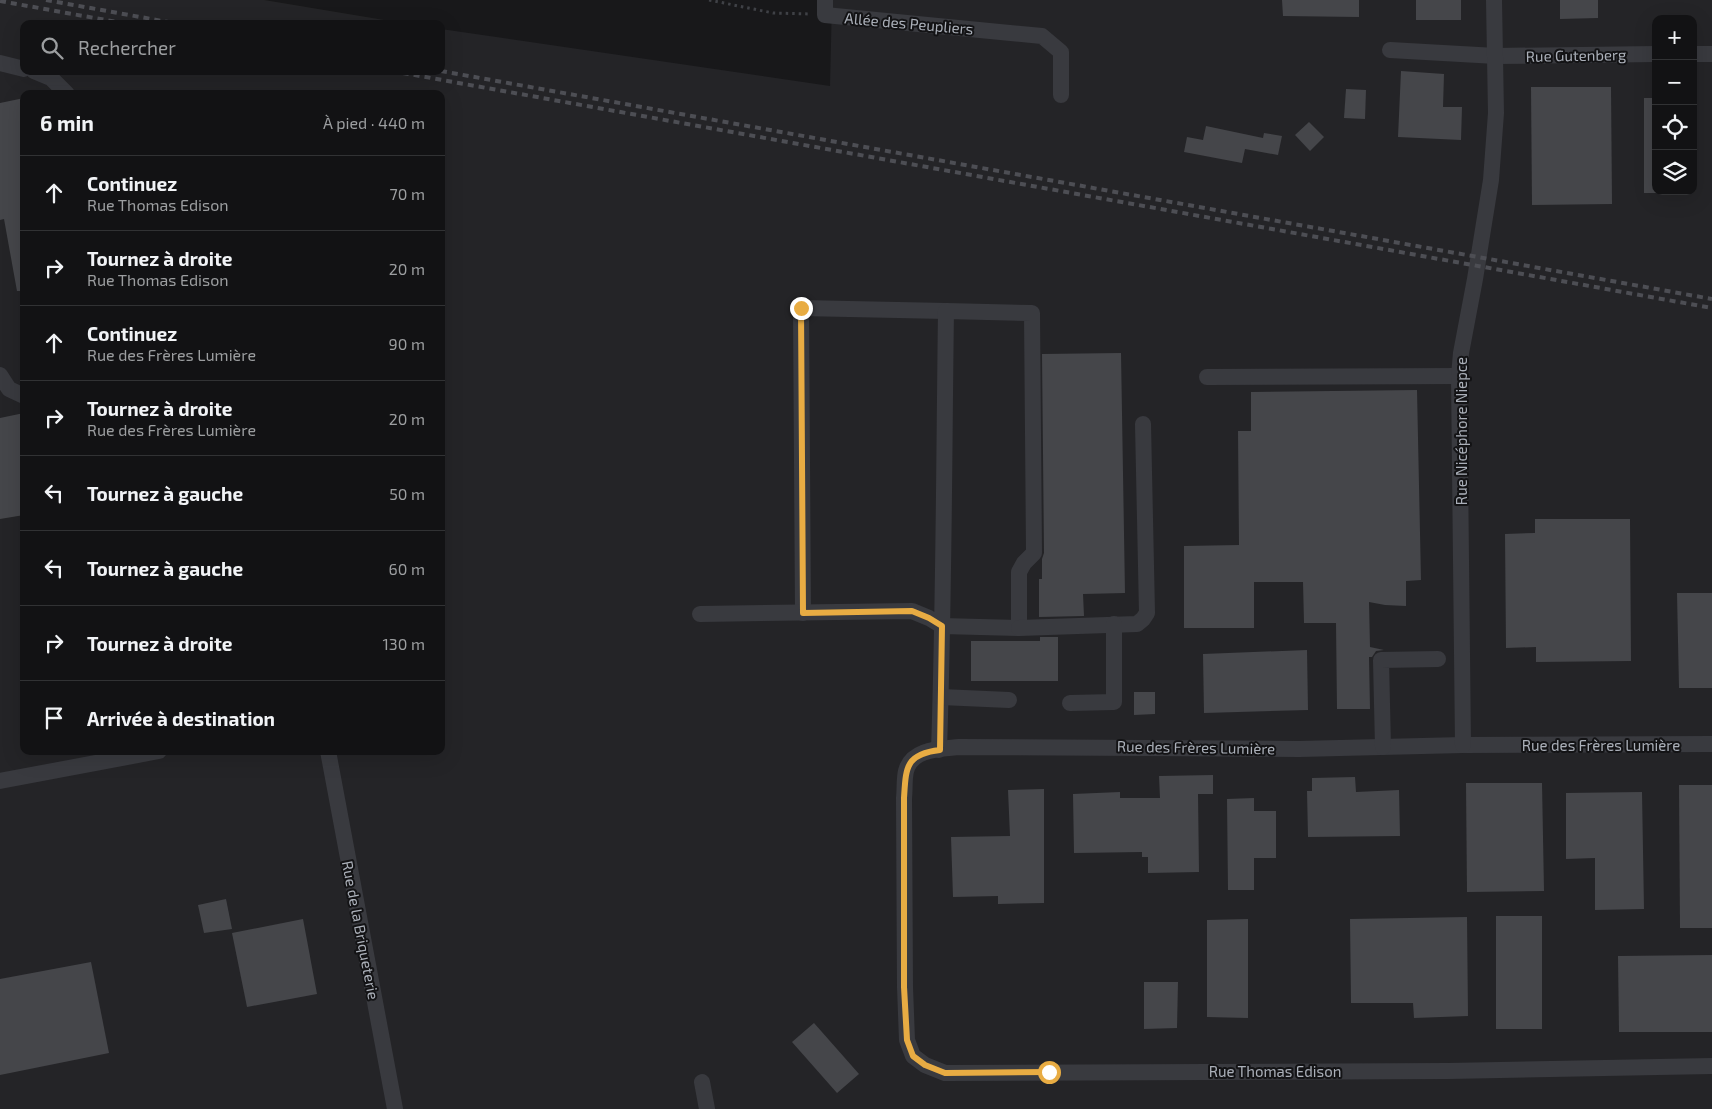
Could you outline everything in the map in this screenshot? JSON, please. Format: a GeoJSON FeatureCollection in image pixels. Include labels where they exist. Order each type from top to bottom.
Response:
{"type":"FeatureCollection","features":[{"type":"Feature","properties":{"kind":"street","name":"Rue Nicéphore Niepce"},"geometry":{"type":"LineString","coordinates":[[1463,745],[1459,376],[1461,352],[1481,245],[1493,161],[1496,113],[1494,0]]}},
{"type":"Feature","properties":{"kind":"street","name":"Allée des Peupliers"},"geometry":{"type":"LineString","coordinates":[[825,8],[1042,36],[1061,52],[1061,95]]}},
{"type":"Feature","properties":{"kind":"street","name":"Rue Gutenberg"},"geometry":{"type":"LineString","coordinates":[[1390,50],[1496,56],[1652,54]]}},
{"type":"Feature","properties":{"kind":"street"},"geometry":{"type":"LineString","coordinates":[[1697,54],[1712,54]]}},
{"type":"Feature","properties":{"kind":"street"},"geometry":{"type":"LineString","coordinates":[[0,63],[20,68]]}},
{"type":"Feature","properties":{"kind":"street"},"geometry":{"type":"LineString","coordinates":[[44,75],[52,78],[63,90]]}},
{"type":"Feature","properties":{"kind":"street"},"geometry":{"type":"LineString","coordinates":[[803,613],[801,308],[1032,313],[1034,553],[1024,563],[1019,572],[1019,628]]}},
{"type":"Feature","properties":{"kind":"street"},"geometry":{"type":"LineString","coordinates":[[940,750],[946,311]]}},
{"type":"Feature","properties":{"kind":"street"},"geometry":{"type":"LineString","coordinates":[[0,375],[10,389],[20,395]]}},
{"type":"Feature","properties":{"kind":"street"},"geometry":{"type":"LineString","coordinates":[[1207,377],[1459,376]]}},
{"type":"Feature","properties":{"kind":"street"},"geometry":{"type":"LineString","coordinates":[[700,614],[912,611],[942,626],[1019,628],[1137,624],[1147,613],[1143,424]]}},
{"type":"Feature","properties":{"kind":"street"},"geometry":{"type":"LineString","coordinates":[[1070,703],[1114,702],[1114,624]]}},
{"type":"Feature","properties":{"kind":"street"},"geometry":{"type":"LineString","coordinates":[[1383,747],[1381,660],[1438,659]]}},
{"type":"Feature","properties":{"kind":"street"},"geometry":{"type":"LineString","coordinates":[[941,697],[1010,700]]}},
{"type":"Feature","properties":{"kind":"street","name":"Rue des Frères Lumière"},"geometry":{"type":"LineString","coordinates":[[904,987],[904,798],[906,771],[911,760],[925,751],[959,747],[1299,749],[1463,745],[1712,744]]}},
{"type":"Feature","properties":{"kind":"street"},"geometry":{"type":"LineString","coordinates":[[0,781],[138,755]]}},
{"type":"Feature","properties":{"kind":"street","name":"Rue de la Briqueterie"},"geometry":{"type":"LineString","coordinates":[[329,755],[395,1109]]}},
{"type":"Feature","properties":{"kind":"street","name":"Rue Thomas Edison"},"geometry":{"type":"LineString","coordinates":[[904,987],[907,1040],[913,1056],[925,1065],[945,1073],[1448,1071],[1712,1066]]}},
{"type":"Feature","properties":{"kind":"street"},"geometry":{"type":"LineString","coordinates":[[702,1082],[707,1109]]}},
{"type":"Feature","properties":{"kind":"path","name":"Allée des Peupliers"},"geometry":{"type":"LineString","coordinates":[[709,0],[773,13],[825,8]]}},
{"type":"Feature","properties":{"kind":"shaded area"},"geometry":{"type":"Polygon","coordinates":[[[0,0],[264,0],[384,20],[20,20],[20,75],[445,75],[445,30],[830,86],[832,0],[1712,0],[1712,1109],[0,1109],[0,0]]]}},
{"type":"Feature","properties":{"kind":"building"},"geometry":{"type":"Polygon","coordinates":[[[1282,0],[1359,0],[1359,17],[1283,16],[1282,0]]]}},
{"type":"Feature","properties":{"kind":"building"},"geometry":{"type":"Polygon","coordinates":[[[1416,0],[1461,0],[1461,20],[1416,20],[1416,0]]]}},
{"type":"Feature","properties":{"kind":"building"},"geometry":{"type":"Polygon","coordinates":[[[1560,0],[1598,0],[1598,18],[1560,19],[1560,0]]]}},
{"type":"Feature","properties":{"kind":"building"},"geometry":{"type":"Polygon","coordinates":[[[1401,71],[1444,74],[1443,107],[1462,107],[1461,140],[1398,137],[1401,71]]]}},
{"type":"Feature","properties":{"kind":"building"},"geometry":{"type":"Polygon","coordinates":[[[1531,87],[1611,87],[1612,204],[1532,205],[1531,87]]]}},
{"type":"Feature","properties":{"kind":"building"},"geometry":{"type":"Polygon","coordinates":[[[1346,89],[1366,90],[1365,119],[1344,118],[1346,89]]]}},
{"type":"Feature","properties":{"kind":"building"},"geometry":{"type":"Polygon","coordinates":[[[1644,98],[1652,98],[1652,193],[1644,193],[1644,98]]]}},
{"type":"Feature","properties":{"kind":"building"},"geometry":{"type":"Polygon","coordinates":[[[20,99],[20,291],[17,291],[4,219],[0,220],[0,103],[20,99]]]}},
{"type":"Feature","properties":{"kind":"building"},"geometry":{"type":"Polygon","coordinates":[[[1309,122],[1324,137],[1310,151],[1295,135],[1309,122]]]}},
{"type":"Feature","properties":{"kind":"building"},"geometry":{"type":"Polygon","coordinates":[[[1206,126],[1263,138],[1264,133],[1282,136],[1278,155],[1245,149],[1242,163],[1184,152],[1187,137],[1203,140],[1206,126]]]}},
{"type":"Feature","properties":{"kind":"building"},"geometry":{"type":"Polygon","coordinates":[[[1121,353],[1125,593],[1083,594],[1084,616],[1039,617],[1039,579],[1042,579],[1042,559],[1044,553],[1042,354],[1121,353]]]}},
{"type":"Feature","properties":{"kind":"building"},"geometry":{"type":"Polygon","coordinates":[[[1417,390],[1421,580],[1406,581],[1406,606],[1369,602],[1370,647],[1384,650],[1376,651],[1372,657],[1369,657],[1370,709],[1337,709],[1336,623],[1304,623],[1303,582],[1254,582],[1254,628],[1184,628],[1184,546],[1239,545],[1238,431],[1251,431],[1251,392],[1417,390]]]}},
{"type":"Feature","properties":{"kind":"building"},"geometry":{"type":"Polygon","coordinates":[[[20,414],[20,516],[0,519],[0,418],[20,414]]]}},
{"type":"Feature","properties":{"kind":"building"},"geometry":{"type":"Polygon","coordinates":[[[1535,519],[1630,519],[1631,661],[1536,662],[1536,647],[1506,648],[1505,534],[1535,533],[1535,519]]]}},
{"type":"Feature","properties":{"kind":"building"},"geometry":{"type":"Polygon","coordinates":[[[1677,593],[1712,593],[1712,688],[1679,688],[1677,593]]]}},
{"type":"Feature","properties":{"kind":"building"},"geometry":{"type":"Polygon","coordinates":[[[1040,637],[1058,637],[1058,681],[971,681],[971,641],[1040,641],[1040,637]]]}},
{"type":"Feature","properties":{"kind":"building"},"geometry":{"type":"Polygon","coordinates":[[[1307,650],[1308,710],[1204,713],[1203,654],[1307,650]]]}},
{"type":"Feature","properties":{"kind":"building"},"geometry":{"type":"Polygon","coordinates":[[[1134,692],[1155,692],[1155,714],[1134,715],[1134,692]]]}},
{"type":"Feature","properties":{"kind":"building"},"geometry":{"type":"Polygon","coordinates":[[[1213,775],[1213,794],[1198,794],[1199,872],[1148,873],[1148,857],[1142,857],[1142,852],[1074,853],[1073,794],[1120,792],[1120,798],[1160,798],[1159,776],[1213,775]]]}},
{"type":"Feature","properties":{"kind":"building"},"geometry":{"type":"Polygon","coordinates":[[[1355,777],[1356,792],[1399,790],[1400,836],[1308,837],[1307,791],[1312,791],[1312,778],[1355,777]]]}},
{"type":"Feature","properties":{"kind":"building"},"geometry":{"type":"Polygon","coordinates":[[[1466,783],[1542,783],[1544,891],[1467,892],[1466,783]]]}},
{"type":"Feature","properties":{"kind":"building"},"geometry":{"type":"Polygon","coordinates":[[[1679,785],[1712,785],[1712,928],[1680,928],[1679,785]]]}},
{"type":"Feature","properties":{"kind":"building"},"geometry":{"type":"Polygon","coordinates":[[[1044,789],[1044,903],[998,904],[998,896],[953,897],[951,837],[1010,836],[1008,790],[1044,789]]]}},
{"type":"Feature","properties":{"kind":"building"},"geometry":{"type":"Polygon","coordinates":[[[1642,792],[1644,909],[1595,910],[1595,858],[1566,859],[1566,793],[1642,792]]]}},
{"type":"Feature","properties":{"kind":"building"},"geometry":{"type":"Polygon","coordinates":[[[1254,798],[1254,811],[1276,811],[1276,858],[1254,858],[1254,890],[1228,890],[1227,799],[1254,798]]]}},
{"type":"Feature","properties":{"kind":"building"},"geometry":{"type":"Polygon","coordinates":[[[226,899],[232,929],[204,933],[198,905],[226,899]]]}},
{"type":"Feature","properties":{"kind":"building"},"geometry":{"type":"Polygon","coordinates":[[[1496,916],[1542,916],[1542,1029],[1496,1029],[1496,916]]]}},
{"type":"Feature","properties":{"kind":"building"},"geometry":{"type":"Polygon","coordinates":[[[1467,917],[1468,1016],[1414,1018],[1413,1003],[1351,1003],[1350,919],[1467,917]]]}},
{"type":"Feature","properties":{"kind":"building"},"geometry":{"type":"Polygon","coordinates":[[[303,919],[317,994],[247,1007],[232,933],[303,919]]]}},
{"type":"Feature","properties":{"kind":"building"},"geometry":{"type":"Polygon","coordinates":[[[1248,919],[1248,1018],[1207,1017],[1207,920],[1248,919]]]}},
{"type":"Feature","properties":{"kind":"building"},"geometry":{"type":"Polygon","coordinates":[[[1712,955],[1712,1032],[1619,1032],[1618,956],[1712,955]]]}},
{"type":"Feature","properties":{"kind":"building"},"geometry":{"type":"Polygon","coordinates":[[[91,962],[109,1053],[0,1075],[0,979],[91,962]]]}},
{"type":"Feature","properties":{"kind":"building"},"geometry":{"type":"Polygon","coordinates":[[[1144,982],[1178,982],[1177,1028],[1144,1029],[1144,982]]]}},
{"type":"Feature","properties":{"kind":"building"},"geometry":{"type":"Polygon","coordinates":[[[814,1023],[859,1074],[837,1093],[792,1042],[814,1023]]]}},
{"type":"Feature","properties":{"kind":"railway"},"geometry":{"type":"LineString","coordinates":[[46,0],[157,20]]}},
{"type":"Feature","properties":{"kind":"railway"},"geometry":{"type":"LineString","coordinates":[[0,1],[106,20]]}},
{"type":"Feature","properties":{"kind":"railway"},"geometry":{"type":"LineString","coordinates":[[445,72],[1712,299]]}},
{"type":"Feature","properties":{"kind":"railway"},"geometry":{"type":"LineString","coordinates":[[414,75],[1712,308]]}},
{"type":"Feature","properties":{"kind":"route"},"geometry":{"type":"LineString","coordinates":[[801,308],[803,613],[912,611],[942,626],[940,750],[925,751],[911,760],[906,771],[904,798],[904,987],[907,1040],[913,1056],[925,1065],[945,1073],[1049,1072]]}}]}
